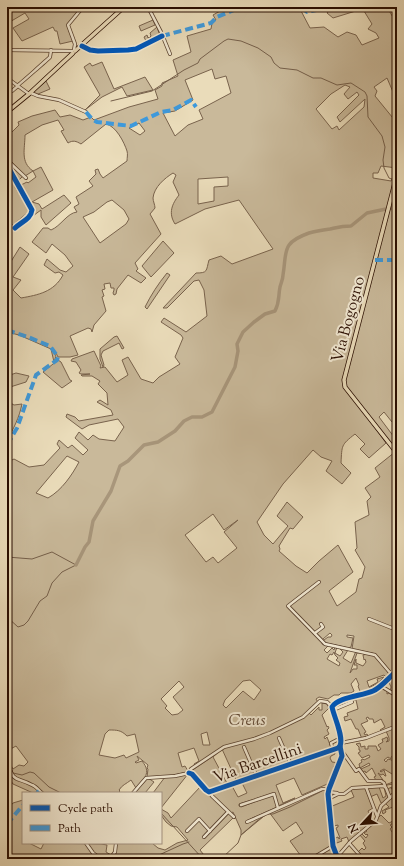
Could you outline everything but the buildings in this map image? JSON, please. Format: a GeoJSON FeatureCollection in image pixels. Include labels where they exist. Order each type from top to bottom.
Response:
{"type":"FeatureCollection","features":[{"type":"Feature","properties":{"kind":"main road"},"geometry":{"type":"LineString","coordinates":[[7,112],[30,94],[74,51],[82,46],[124,7]]}},
{"type":"Feature","properties":{"kind":"main road","name":"Via Bogogno"},"geometry":{"type":"LineString","coordinates":[[397,175],[344,380],[345,387],[397,453]]}},
{"type":"Feature","properties":{"kind":"street"},"geometry":{"type":"LineString","coordinates":[[7,50],[74,51],[75,44],[68,25],[83,7]]}},
{"type":"Feature","properties":{"kind":"street"},"geometry":{"type":"LineString","coordinates":[[148,7],[170,54]]}},
{"type":"Feature","properties":{"kind":"street"},"geometry":{"type":"LineString","coordinates":[[82,46],[90,50],[98,51],[136,49],[162,36]]}},
{"type":"Feature","properties":{"kind":"street"},"geometry":{"type":"LineString","coordinates":[[7,93],[22,83],[49,57],[51,50]]}},
{"type":"Feature","properties":{"kind":"street"},"geometry":{"type":"LineString","coordinates":[[7,78],[30,94],[59,100],[86,112]]}},
{"type":"Feature","properties":{"kind":"street"},"geometry":{"type":"LineString","coordinates":[[7,160],[26,178]]}},
{"type":"Feature","properties":{"kind":"street"},"geometry":{"type":"LineString","coordinates":[[7,165],[32,210],[29,217],[15,228]]}},
{"type":"Feature","properties":{"kind":"street"},"geometry":{"type":"LineString","coordinates":[[319,582],[288,606],[323,642],[328,645],[375,654],[392,675]]}},
{"type":"Feature","properties":{"kind":"street"},"geometry":{"type":"LineString","coordinates":[[369,619],[397,630]]}},
{"type":"Feature","properties":{"kind":"street"},"geometry":{"type":"LineString","coordinates":[[315,633],[323,627],[321,624]]}},
{"type":"Feature","properties":{"kind":"street"},"geometry":{"type":"LineString","coordinates":[[332,709],[336,702],[372,692],[397,671]]}},
{"type":"Feature","properties":{"kind":"street"},"geometry":{"type":"LineString","coordinates":[[381,686],[397,696]]}},
{"type":"Feature","properties":{"kind":"street"},"geometry":{"type":"LineString","coordinates":[[134,792],[146,778],[175,776],[189,773],[191,769],[224,747],[270,733],[303,717],[320,701],[327,702],[332,709],[341,738],[342,754],[329,790],[328,799],[333,846],[338,858]]}},
{"type":"Feature","properties":{"kind":"street"},"geometry":{"type":"LineString","coordinates":[[332,709],[352,702]]}},
{"type":"Feature","properties":{"kind":"street","name":"Via Barcellini"},"geometry":{"type":"LineString","coordinates":[[189,773],[192,774],[209,792],[257,777],[333,750],[341,744],[366,738],[397,726]]}},
{"type":"Feature","properties":{"kind":"street"},"geometry":{"type":"LineString","coordinates":[[279,738],[291,765]]}},
{"type":"Feature","properties":{"kind":"street"},"geometry":{"type":"LineString","coordinates":[[333,750],[331,743],[341,738]]}},
{"type":"Feature","properties":{"kind":"street"},"geometry":{"type":"LineString","coordinates":[[244,747],[257,777]]}},
{"type":"Feature","properties":{"kind":"street"},"geometry":{"type":"LineString","coordinates":[[342,754],[356,771],[359,770],[368,781],[381,781],[384,783],[390,798]]}},
{"type":"Feature","properties":{"kind":"street"},"geometry":{"type":"LineString","coordinates":[[7,763],[11,774],[16,780],[33,785],[41,792]]}},
{"type":"Feature","properties":{"kind":"street"},"geometry":{"type":"LineString","coordinates":[[247,822],[322,789],[338,794],[344,794],[352,788],[385,786]]}},
{"type":"Feature","properties":{"kind":"street"},"geometry":{"type":"LineString","coordinates":[[366,787],[377,816]]}},
{"type":"Feature","properties":{"kind":"street"},"geometry":{"type":"LineString","coordinates":[[338,858],[349,843],[376,820],[381,806],[397,791]]}},
{"type":"Feature","properties":{"kind":"street"},"geometry":{"type":"LineString","coordinates":[[209,792],[234,817]]}},
{"type":"Feature","properties":{"kind":"street"},"geometry":{"type":"LineString","coordinates":[[241,805],[274,794],[278,808]]}},
{"type":"Feature","properties":{"kind":"street"},"geometry":{"type":"LineString","coordinates":[[328,799],[337,796],[338,794]]}},
{"type":"Feature","properties":{"kind":"street"},"geometry":{"type":"LineString","coordinates":[[204,837],[228,812]]}},
{"type":"Feature","properties":{"kind":"street"},"geometry":{"type":"LineString","coordinates":[[187,831],[199,820],[210,831]]}},
{"type":"Feature","properties":{"kind":"street"},"geometry":{"type":"LineString","coordinates":[[349,843],[363,859]]}},
{"type":"Feature","properties":{"kind":"street"},"geometry":{"type":"LineString","coordinates":[[87,844],[93,853],[100,859]]}},
{"type":"Feature","properties":{"kind":"street"},"geometry":{"type":"LineString","coordinates":[[110,859],[115,852],[116,844]]}},
{"type":"Feature","properties":{"kind":"street"},"geometry":{"type":"LineString","coordinates":[[311,859],[333,846]]}},
{"type":"Feature","properties":{"kind":"green space"},"geometry":{"type":"Polygon","coordinates":[[[19,7],[82,7],[67,25],[73,41],[60,44],[57,31],[55,31],[53,27],[22,41],[13,28],[29,19],[25,13],[8,23],[7,16],[19,7]]]}},
{"type":"Feature","properties":{"kind":"green space","name":"Creus"},"geometry":{"type":"Polygon","coordinates":[[[227,7],[300,7],[310,28],[324,27],[338,37],[347,32],[356,35],[362,45],[379,38],[376,33],[368,29],[372,24],[364,11],[359,10],[333,18],[327,13],[330,9],[329,7],[389,7],[388,9],[394,19],[397,18],[397,21],[394,22],[397,27],[397,91],[393,92],[387,78],[374,87],[377,91],[375,96],[397,123],[397,168],[381,166],[378,173],[373,173],[373,178],[391,181],[395,172],[397,172],[397,422],[392,422],[384,412],[379,417],[397,441],[397,451],[365,414],[386,443],[369,458],[360,449],[365,444],[355,434],[347,441],[342,449],[341,463],[351,473],[342,484],[326,471],[332,461],[321,457],[313,450],[283,484],[257,522],[264,535],[273,544],[288,526],[277,516],[287,502],[303,517],[293,529],[290,528],[279,546],[279,551],[296,566],[307,573],[338,545],[353,572],[329,591],[337,606],[356,592],[359,579],[362,578],[365,567],[355,550],[357,548],[355,522],[369,515],[367,501],[371,497],[365,488],[380,477],[375,468],[395,452],[397,455],[397,669],[392,673],[376,654],[352,649],[354,636],[347,635],[347,637],[353,638],[351,647],[349,648],[323,641],[328,637],[331,637],[332,635],[330,633],[323,639],[322,644],[328,646],[324,650],[327,653],[332,648],[334,650],[335,647],[337,647],[335,653],[340,656],[343,652],[339,648],[348,650],[343,658],[351,663],[356,651],[363,653],[357,653],[350,673],[353,669],[357,669],[357,665],[354,665],[356,659],[356,663],[363,666],[366,662],[363,655],[367,654],[375,655],[390,675],[387,678],[384,675],[367,681],[369,687],[378,682],[377,679],[384,677],[378,683],[369,688],[371,691],[361,694],[356,678],[351,684],[354,691],[351,693],[341,693],[328,699],[319,697],[316,699],[319,704],[309,713],[311,715],[319,707],[319,710],[322,710],[322,703],[327,704],[329,708],[322,715],[327,727],[328,726],[329,728],[327,730],[329,734],[324,737],[325,739],[327,737],[332,750],[237,782],[222,749],[213,757],[228,785],[210,791],[206,789],[191,771],[212,757],[211,756],[195,766],[194,764],[199,761],[194,748],[178,753],[182,767],[185,766],[188,771],[170,776],[147,777],[148,765],[137,756],[139,760],[135,762],[142,761],[147,772],[146,776],[136,788],[131,780],[121,787],[119,792],[31,792],[13,784],[7,775],[7,764],[9,762],[13,769],[19,765],[24,766],[28,762],[16,746],[7,751],[7,458],[10,461],[14,459],[29,467],[44,465],[60,448],[57,444],[59,440],[68,448],[72,445],[83,455],[88,450],[75,438],[79,432],[88,440],[93,435],[99,439],[115,441],[124,427],[118,419],[89,425],[82,429],[66,417],[67,414],[75,417],[79,421],[113,415],[111,410],[97,402],[100,400],[108,405],[107,393],[98,384],[100,381],[92,376],[82,376],[81,375],[90,374],[79,373],[81,370],[76,362],[71,361],[72,359],[94,351],[101,366],[100,368],[105,367],[117,382],[128,375],[122,360],[128,357],[141,379],[153,383],[159,377],[180,364],[175,357],[183,338],[181,335],[161,322],[164,318],[186,332],[207,316],[204,290],[199,280],[194,281],[167,308],[163,308],[196,273],[203,273],[206,271],[209,260],[221,256],[232,264],[273,249],[239,200],[205,209],[175,224],[171,212],[174,202],[179,195],[173,182],[176,175],[173,173],[163,180],[155,190],[153,198],[155,208],[150,214],[161,234],[135,263],[138,269],[136,271],[146,278],[141,283],[128,275],[114,295],[114,288],[111,288],[110,283],[104,284],[105,289],[102,290],[104,296],[102,297],[106,311],[94,325],[92,332],[91,329],[88,328],[70,336],[78,355],[58,357],[55,351],[53,351],[56,356],[54,362],[51,349],[19,335],[7,332],[7,268],[20,247],[29,254],[13,277],[21,280],[13,290],[21,298],[45,292],[55,285],[63,275],[59,272],[55,273],[44,265],[47,259],[60,270],[66,272],[73,266],[65,255],[52,244],[46,253],[32,242],[43,228],[48,228],[51,230],[70,215],[77,212],[74,207],[79,204],[76,197],[93,186],[89,181],[96,174],[95,170],[98,169],[103,178],[127,161],[127,152],[119,135],[110,125],[106,124],[81,144],[74,141],[68,143],[61,131],[64,130],[58,120],[42,125],[25,135],[24,155],[26,164],[33,171],[25,176],[12,163],[8,155],[7,137],[19,125],[18,122],[32,116],[55,110],[60,117],[70,115],[83,120],[91,117],[94,120],[129,107],[158,99],[155,90],[162,86],[162,83],[178,76],[173,60],[191,52],[187,36],[211,29],[212,23],[216,20],[213,15],[227,7]],[[212,69],[185,80],[193,100],[175,111],[163,113],[175,136],[188,125],[203,119],[199,110],[231,93],[226,76],[215,79],[212,69]],[[345,85],[331,94],[316,109],[332,129],[337,126],[339,130],[364,107],[365,99],[340,122],[337,117],[359,95],[357,92],[348,99],[344,94],[350,87],[345,85]],[[139,123],[129,128],[140,135],[145,131],[139,123]],[[228,177],[198,179],[198,204],[214,201],[214,187],[228,186],[228,177]],[[112,200],[94,212],[83,217],[100,243],[126,224],[129,219],[124,210],[112,200]],[[67,456],[36,493],[48,498],[53,495],[66,482],[79,462],[67,456]],[[213,514],[185,535],[206,562],[213,557],[218,563],[237,548],[224,532],[238,520],[224,530],[213,514]],[[334,652],[332,655],[330,654],[327,659],[339,666],[340,663],[336,660],[338,658],[334,652]],[[250,680],[243,681],[225,700],[223,705],[226,708],[243,691],[254,700],[261,690],[250,680]],[[179,681],[161,699],[167,706],[165,708],[172,715],[178,714],[183,710],[173,697],[184,687],[179,681]],[[109,730],[105,734],[99,755],[115,758],[124,755],[126,758],[139,752],[135,734],[127,736],[119,731],[109,730]],[[207,732],[201,734],[203,745],[210,745],[207,732]]]}},
{"type":"Feature","properties":{"kind":"green space"},"geometry":{"type":"Polygon","coordinates":[[[153,20],[155,25],[141,31],[139,26],[153,20]]]}},
{"type":"Feature","properties":{"kind":"green space"},"geometry":{"type":"Polygon","coordinates":[[[157,27],[160,36],[147,43],[144,37],[147,35],[148,38],[152,38],[150,37],[150,33],[157,27]]]}},
{"type":"Feature","properties":{"kind":"green space"},"geometry":{"type":"Polygon","coordinates":[[[102,62],[114,89],[145,77],[153,90],[127,96],[122,87],[102,97],[85,110],[100,95],[84,67],[90,63],[92,66],[102,62]]]}},
{"type":"Feature","properties":{"kind":"green space"},"geometry":{"type":"Polygon","coordinates":[[[46,81],[50,89],[38,94],[33,92],[46,81]]]}},
{"type":"Feature","properties":{"kind":"green space"},"geometry":{"type":"Polygon","coordinates":[[[8,162],[23,176],[17,182],[9,167],[8,162]]]}},
{"type":"Feature","properties":{"kind":"green space"},"geometry":{"type":"Polygon","coordinates":[[[7,167],[16,184],[15,187],[27,207],[29,206],[30,209],[28,216],[26,214],[13,225],[7,221],[7,167]]]}},
{"type":"Feature","properties":{"kind":"green space"},"geometry":{"type":"Polygon","coordinates":[[[41,167],[53,190],[32,202],[39,204],[42,209],[64,195],[71,203],[46,225],[41,217],[41,210],[30,218],[32,209],[18,184],[19,183],[21,185],[27,182],[28,183],[36,177],[33,171],[41,167]]]}},
{"type":"Feature","properties":{"kind":"green space"},"geometry":{"type":"Polygon","coordinates":[[[163,241],[174,253],[151,277],[142,266],[163,241]]]}},
{"type":"Feature","properties":{"kind":"green space"},"geometry":{"type":"Polygon","coordinates":[[[167,273],[170,275],[147,309],[145,307],[150,298],[167,273]]]}},
{"type":"Feature","properties":{"kind":"green space"},"geometry":{"type":"Polygon","coordinates":[[[117,336],[124,348],[122,349],[119,343],[103,351],[101,355],[104,365],[103,367],[100,359],[100,349],[117,336]]]}},
{"type":"Feature","properties":{"kind":"green space"},"geometry":{"type":"Polygon","coordinates":[[[58,360],[61,362],[70,380],[72,381],[62,388],[43,372],[58,360]]]}},
{"type":"Feature","properties":{"kind":"green space"},"geometry":{"type":"Polygon","coordinates":[[[16,373],[29,376],[26,382],[7,388],[7,376],[16,373]]]}},
{"type":"Feature","properties":{"kind":"green space"},"geometry":{"type":"Polygon","coordinates":[[[7,401],[14,405],[22,404],[16,423],[7,440],[7,401]]]}},
{"type":"Feature","properties":{"kind":"green space"},"geometry":{"type":"Polygon","coordinates":[[[397,673],[395,676],[397,679],[397,695],[390,691],[391,687],[388,680],[397,673]]]}},
{"type":"Feature","properties":{"kind":"green space"},"geometry":{"type":"Polygon","coordinates":[[[382,689],[387,691],[387,694],[389,693],[397,697],[397,725],[381,731],[380,730],[385,727],[381,719],[374,723],[373,719],[369,719],[368,717],[366,718],[368,721],[361,724],[366,732],[364,733],[365,735],[367,734],[368,736],[362,739],[358,729],[356,729],[351,719],[345,721],[344,717],[348,716],[347,713],[358,709],[356,700],[352,700],[351,698],[373,693],[382,689]]]}},
{"type":"Feature","properties":{"kind":"green space"},"geometry":{"type":"Polygon","coordinates":[[[395,728],[397,730],[397,754],[391,757],[391,759],[388,757],[384,760],[386,762],[388,759],[395,761],[395,765],[397,762],[397,789],[390,796],[387,789],[392,787],[391,789],[395,789],[396,787],[393,784],[387,785],[386,787],[385,785],[393,782],[393,777],[396,770],[392,774],[384,769],[380,771],[381,772],[384,770],[386,776],[378,773],[383,780],[376,780],[374,777],[376,776],[372,768],[366,773],[365,771],[363,772],[361,769],[370,765],[369,763],[360,768],[359,764],[362,762],[361,760],[370,757],[369,755],[362,758],[358,753],[360,750],[356,744],[360,743],[361,747],[365,746],[365,749],[368,749],[368,746],[376,746],[378,751],[381,749],[378,745],[383,742],[382,739],[387,737],[388,740],[386,742],[389,741],[386,731],[395,728]]]}},
{"type":"Feature","properties":{"kind":"green space"},"geometry":{"type":"Polygon","coordinates":[[[334,751],[335,754],[330,758],[332,762],[339,763],[334,766],[335,773],[332,782],[302,795],[294,778],[276,785],[283,803],[295,798],[278,806],[274,793],[239,804],[241,807],[273,795],[277,807],[246,821],[321,790],[326,790],[332,846],[310,859],[303,859],[290,841],[303,833],[296,822],[283,831],[269,812],[241,835],[241,830],[233,812],[229,814],[233,818],[200,850],[207,859],[111,859],[115,853],[117,844],[153,844],[158,848],[165,850],[177,843],[188,840],[177,827],[171,826],[166,822],[162,816],[162,810],[168,813],[171,818],[201,786],[206,793],[209,794],[227,812],[203,837],[204,838],[228,813],[211,793],[232,786],[238,797],[247,793],[242,783],[334,751]]]}},
{"type":"Feature","properties":{"kind":"green space"},"geometry":{"type":"Polygon","coordinates":[[[188,774],[162,807],[162,792],[154,792],[165,777],[188,774]]]}},
{"type":"Feature","properties":{"kind":"green space"},"geometry":{"type":"Polygon","coordinates":[[[148,778],[154,782],[146,792],[135,792],[148,778]]]}},
{"type":"Feature","properties":{"kind":"green space"},"geometry":{"type":"Polygon","coordinates":[[[379,787],[383,798],[386,796],[384,787],[389,797],[383,803],[381,803],[377,794],[370,797],[367,788],[379,787]]]}},
{"type":"Feature","properties":{"kind":"green space"},"geometry":{"type":"Polygon","coordinates":[[[365,788],[373,808],[368,811],[373,821],[349,842],[347,837],[334,844],[333,839],[338,837],[339,839],[340,838],[336,828],[338,825],[334,826],[331,824],[330,807],[354,797],[351,790],[365,788]]]}},
{"type":"Feature","properties":{"kind":"green space"},"geometry":{"type":"Polygon","coordinates":[[[397,792],[397,812],[395,813],[396,811],[393,807],[385,810],[386,812],[383,814],[382,811],[389,807],[385,803],[397,792]]]}},
{"type":"Feature","properties":{"kind":"green space"},"geometry":{"type":"Polygon","coordinates":[[[22,800],[22,844],[31,844],[41,849],[44,844],[101,844],[107,845],[106,852],[111,855],[108,859],[7,859],[7,810],[13,803],[22,800]]]}},
{"type":"Feature","properties":{"kind":"green space"},"geometry":{"type":"Polygon","coordinates":[[[381,815],[389,823],[397,819],[397,821],[390,825],[392,827],[390,829],[397,839],[397,859],[357,859],[360,855],[358,852],[362,848],[364,850],[366,848],[363,843],[365,841],[359,834],[361,833],[366,838],[368,835],[364,833],[381,815]]]}},
{"type":"Feature","properties":{"kind":"green space"},"geometry":{"type":"Polygon","coordinates":[[[332,846],[337,859],[311,859],[332,846]]]}},
{"type":"Feature","properties":{"kind":"waterway"},"geometry":{"type":"LineString","coordinates":[[111,101],[152,91],[184,70],[198,63],[200,59],[224,41],[228,39],[241,41],[258,48],[271,57],[274,63],[280,68],[297,70],[313,78],[321,78],[337,85],[351,83],[365,92],[367,96],[368,117],[382,136],[385,147],[383,160],[384,168],[389,178],[394,180]]}},
{"type":"Feature","properties":{"kind":"waterway"},"geometry":{"type":"LineString","coordinates":[[388,209],[397,206]]}},
{"type":"Feature","properties":{"kind":"waterway"},"geometry":{"type":"LineString","coordinates":[[76,565],[89,542],[93,521],[111,491],[120,466],[128,461],[144,445],[158,442],[175,431],[184,421],[192,417],[202,417],[212,412],[235,367],[238,351],[237,344],[243,332],[265,314],[275,311],[278,304],[287,249],[290,244],[294,240],[309,233],[351,226],[367,213],[386,209]]}},
{"type":"Feature","properties":{"kind":"waterway"},"geometry":{"type":"LineString","coordinates":[[7,557],[32,559],[52,552],[76,565]]}},
{"type":"Feature","properties":{"kind":"waterway"},"geometry":{"type":"LineString","coordinates":[[7,617],[18,627],[24,625],[40,601],[47,596],[52,583],[62,572],[76,565]]}},
{"type":"Feature","properties":{"kind":"waterway"},"geometry":{"type":"LineString","coordinates":[[12,770],[13,773],[22,775],[30,772],[34,773],[49,787],[59,792]]}},
{"type":"Feature","properties":{"kind":"waterway"},"geometry":{"type":"LineString","coordinates":[[221,859],[238,843],[241,835],[267,814],[273,814],[290,807],[324,790]]}},
{"type":"Feature","properties":{"kind":"waterway"},"geometry":{"type":"LineString","coordinates":[[162,814],[203,859]]}},
{"type":"Feature","properties":{"kind":"waterway"},"geometry":{"type":"LineString","coordinates":[[131,858],[159,855],[189,842]]}},
{"type":"Feature","properties":{"kind":"marked path"},"geometry":{"type":"LineString","coordinates":[[162,36],[211,23],[217,17],[241,7]]}},
{"type":"Feature","properties":{"kind":"marked path"},"geometry":{"type":"LineString","coordinates":[[301,7],[307,12],[331,7]]}},
{"type":"Feature","properties":{"kind":"marked path"},"geometry":{"type":"LineString","coordinates":[[86,112],[97,122],[131,126],[161,112],[173,110],[191,100],[196,107]]}},
{"type":"Feature","properties":{"kind":"marked path"},"geometry":{"type":"LineString","coordinates":[[375,260],[397,260]]}},
{"type":"Feature","properties":{"kind":"marked path"},"geometry":{"type":"LineString","coordinates":[[7,330],[50,346],[58,357],[57,360],[36,375],[17,428],[7,445]]}},
{"type":"Feature","properties":{"kind":"marked path"},"geometry":{"type":"LineString","coordinates":[[7,824],[22,806]]}},
{"type":"Feature","properties":{"kind":"cycle path"},"geometry":{"type":"LineString","coordinates":[[82,46],[90,50],[98,51],[128,50],[136,49],[162,36]]}},
{"type":"Feature","properties":{"kind":"cycle path"},"geometry":{"type":"LineString","coordinates":[[7,165],[32,210],[30,216],[15,228]]}},
{"type":"Feature","properties":{"kind":"cycle path"},"geometry":{"type":"LineString","coordinates":[[338,859],[333,846],[328,794],[342,756],[340,732],[332,707],[339,701],[368,693],[376,689],[397,671]]}},
{"type":"Feature","properties":{"kind":"cycle path"},"geometry":{"type":"LineString","coordinates":[[189,773],[192,774],[209,792],[338,748],[340,746]]}}]}
